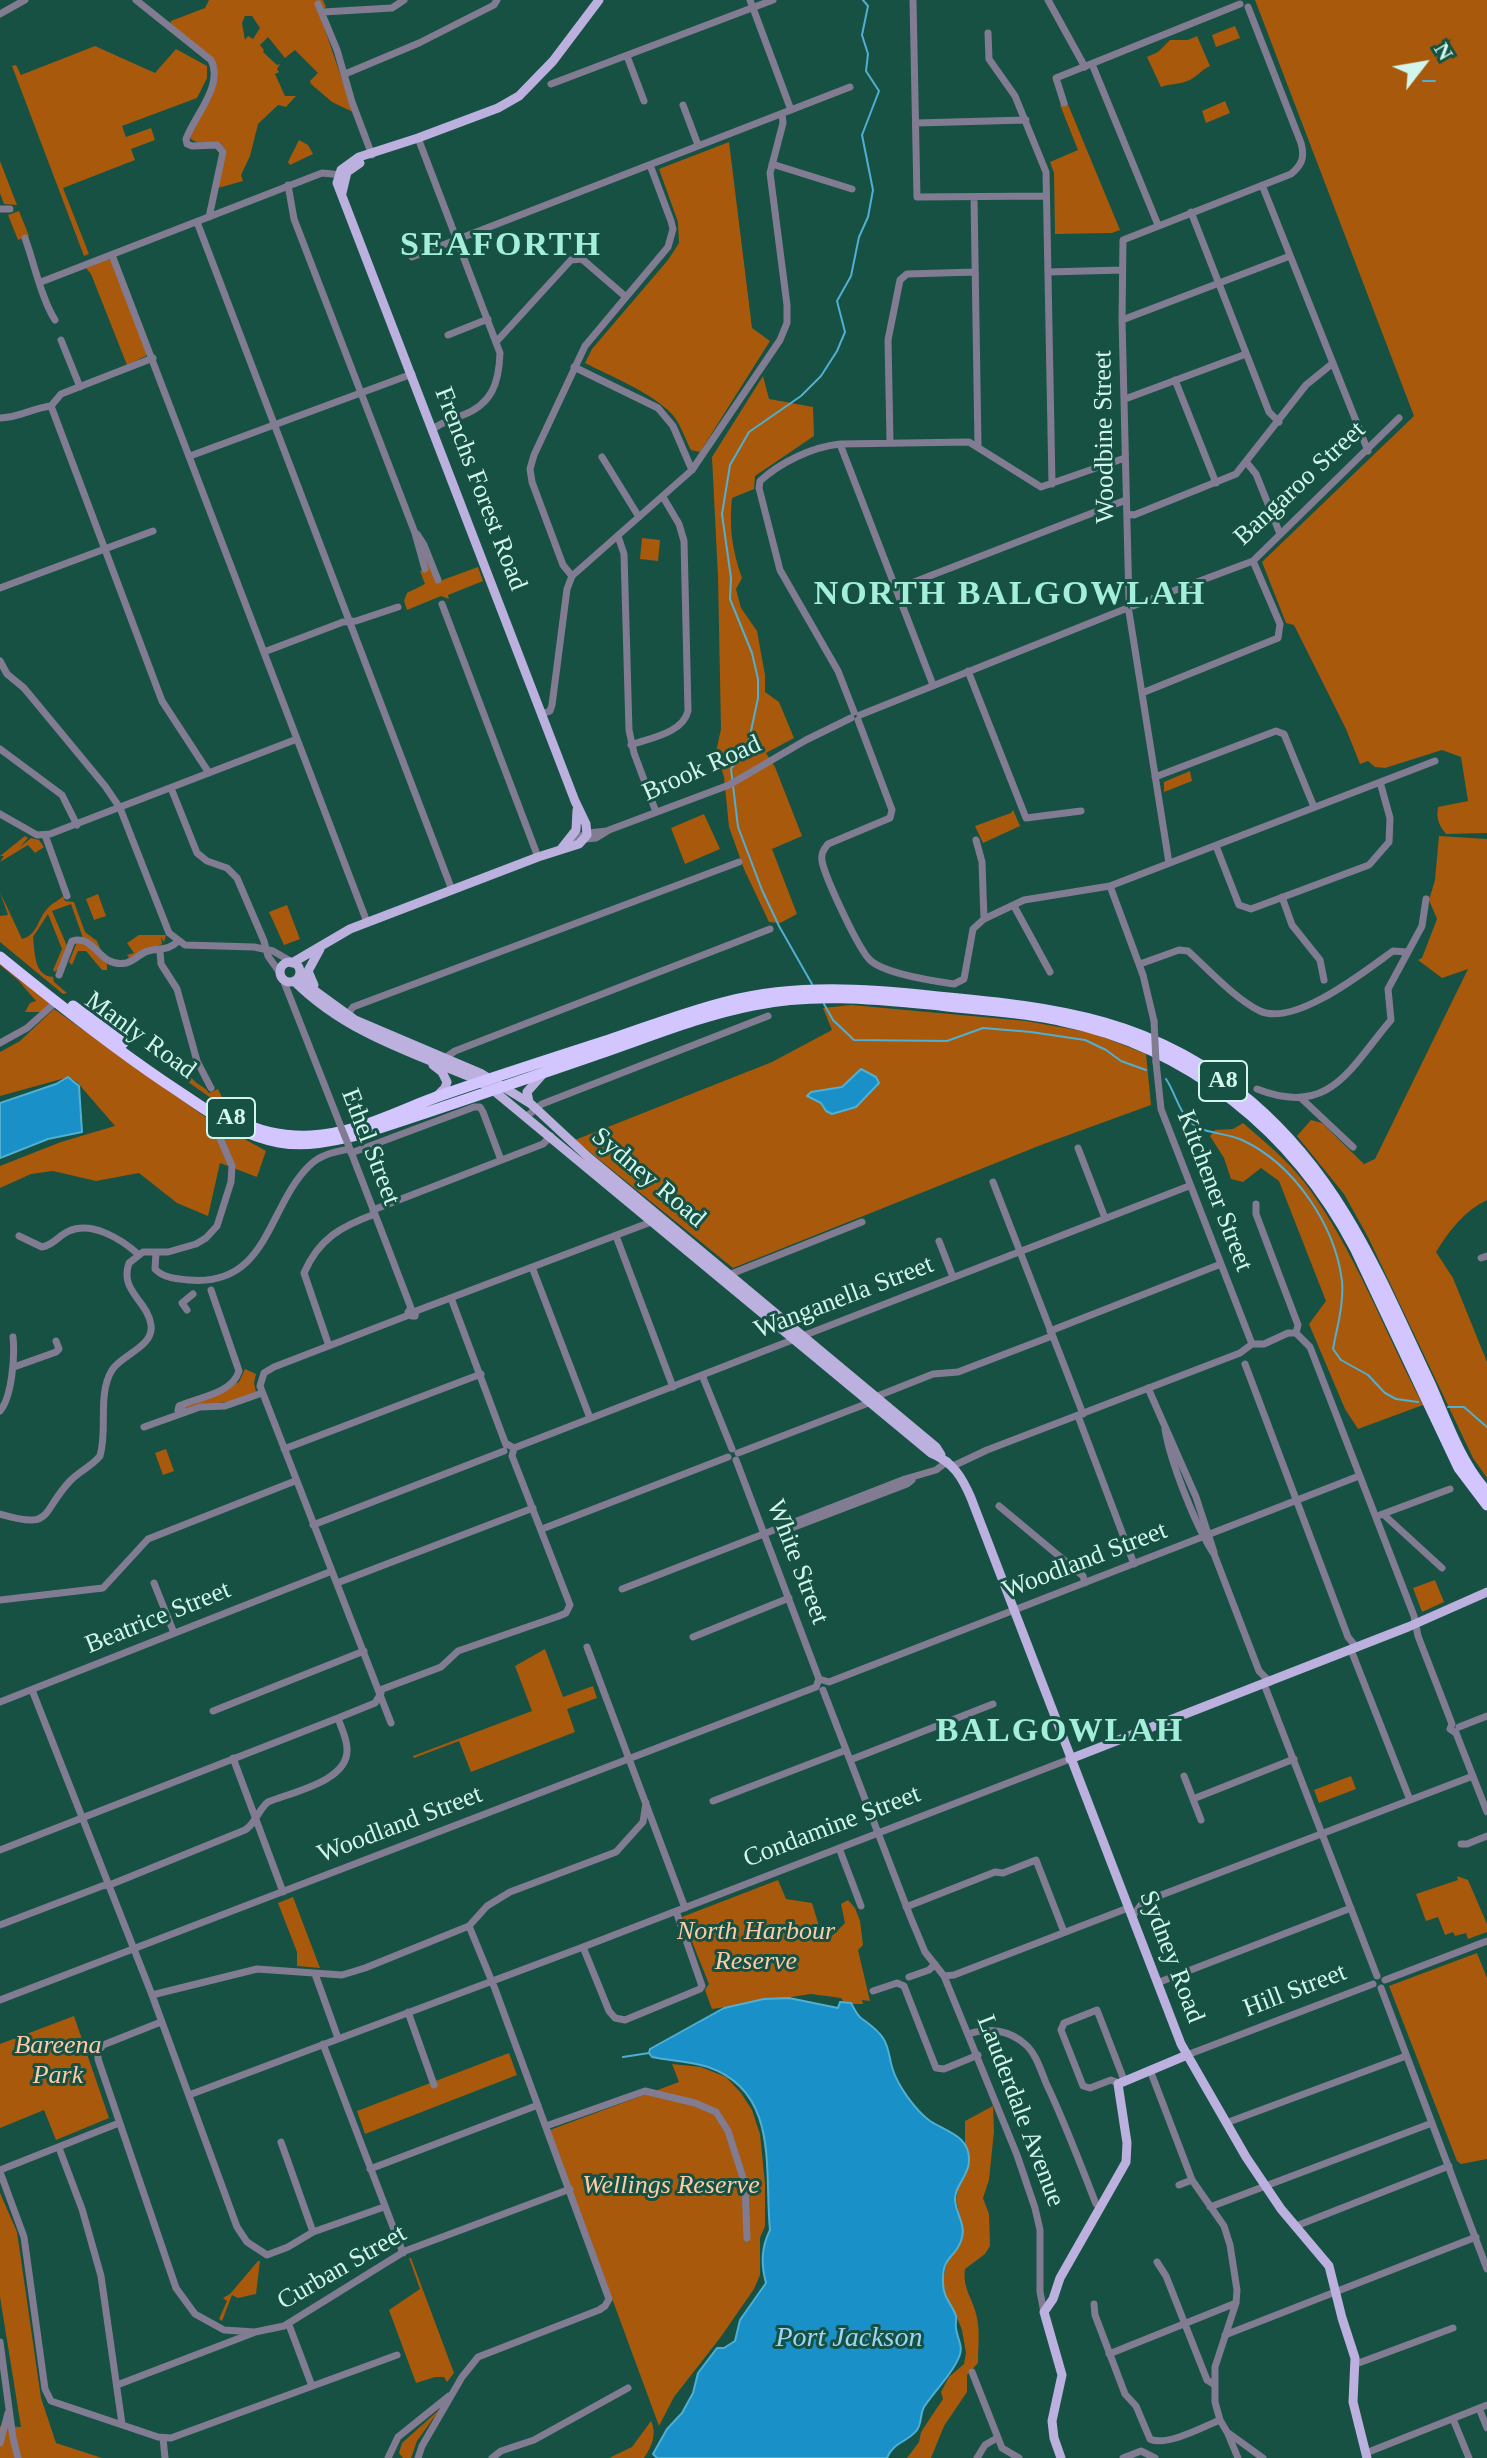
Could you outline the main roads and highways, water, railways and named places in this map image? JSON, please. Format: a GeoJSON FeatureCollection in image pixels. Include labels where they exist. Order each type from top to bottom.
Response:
{"type":"FeatureCollection","features":[{"type":"Feature","properties":{"kind":"highway","name":"Manly Road"},"geometry":{"type":"LineString","coordinates":[[0,949],[58,1000],[214,1108],[245,1125],[265,1131],[296,1136],[331,1133],[364,1125],[434,1098],[493,1084]]}},
{"type":"Feature","properties":{"kind":"highway","name":"Manly Road"},"geometry":{"type":"LineString","coordinates":[[0,957],[208,1112],[245,1133],[277,1142],[317,1143],[358,1135],[493,1084]]}},
{"type":"Feature","properties":{"kind":"highway","name":"A8"},"geometry":{"type":"LineString","coordinates":[[493,1084],[727,1002],[817,993],[867,990],[995,1002],[1081,1015],[1124,1029],[1180,1054],[1249,1100],[1303,1153],[1346,1212],[1460,1449],[1487,1492]]}},
{"type":"Feature","properties":{"kind":"highway","name":"A8"},"geometry":{"type":"LineString","coordinates":[[493,1084],[544,1072],[728,1011],[817,993],[1020,1013],[1077,1024],[1148,1049],[1226,1093],[1286,1147],[1310,1176],[1338,1218],[1459,1468],[1487,1505]]}},
{"type":"Feature","properties":{"kind":"main road","name":"Frenchs Forest Road"},"geometry":{"type":"LineString","coordinates":[[585,836],[584,819],[337,183],[350,161],[498,108],[519,96],[536,81],[599,0]]}},
{"type":"Feature","properties":{"kind":"main road","name":"Frenchs Forest Road"},"geometry":{"type":"LineString","coordinates":[[575,801],[577,826]]}},
{"type":"Feature","properties":{"kind":"main road"},"geometry":{"type":"LineString","coordinates":[[297,976],[281,975],[284,964],[367,922],[564,846],[576,846],[585,836],[577,826],[564,846]]}},
{"type":"Feature","properties":{"kind":"main road"},"geometry":{"type":"LineString","coordinates":[[297,976],[321,947]]}},
{"type":"Feature","properties":{"kind":"main road"},"geometry":{"type":"LineString","coordinates":[[319,992],[308,971],[321,947]]}},
{"type":"Feature","properties":{"kind":"main road"},"geometry":{"type":"LineString","coordinates":[[292,962],[297,976]]}},
{"type":"Feature","properties":{"kind":"main road","name":"Sydney Road"},"geometry":{"type":"LineString","coordinates":[[297,976],[304,990],[372,1037],[426,1059],[441,1061]]}},
{"type":"Feature","properties":{"kind":"main road","name":"Sydney Road"},"geometry":{"type":"LineString","coordinates":[[297,976],[319,992],[345,1018],[493,1084],[533,1106],[654,1218]]}},
{"type":"Feature","properties":{"kind":"main road"},"geometry":{"type":"LineString","coordinates":[[426,1059],[446,1079],[445,1088],[434,1098]]}},
{"type":"Feature","properties":{"kind":"main road"},"geometry":{"type":"LineString","coordinates":[[533,1106],[527,1100],[527,1092],[544,1072]]}},
{"type":"Feature","properties":{"kind":"main road","name":"Sydney Road"},"geometry":{"type":"LineString","coordinates":[[493,1084],[551,1136],[873,1400],[931,1453],[948,1462],[965,1483],[1187,2055],[1267,2188],[1327,2261],[1356,2364],[1353,2402],[1367,2455]]}},
{"type":"Feature","properties":{"kind":"main road","name":"Condamine Street"},"geometry":{"type":"LineString","coordinates":[[1070,1759],[1354,1649],[1487,1592]]}},
{"type":"Feature","properties":{"kind":"main road","name":"Lauderdale Avenue"},"geometry":{"type":"LineString","coordinates":[[1061,2458],[1052,2421],[1062,2375],[1044,2312],[1128,2156],[1122,2082],[1187,2055]]}},
{"type":"Feature","properties":{"kind":"water"},"geometry":{"type":"Polygon","coordinates":[[[861,1069],[876,1077],[879,1083],[856,1107],[832,1114],[821,1103],[807,1096],[811,1092],[842,1087],[861,1069]]]}},
{"type":"Feature","properties":{"kind":"water"},"geometry":{"type":"Polygon","coordinates":[[[68,1077],[79,1086],[82,1132],[48,1139],[0,1158],[0,1103],[68,1077]]]}},
{"type":"Feature","properties":{"kind":"water","name":"Port Jackson"},"geometry":{"type":"Polygon","coordinates":[[[789,1998],[838,2008],[840,2002],[851,2003],[859,2016],[883,2038],[894,2074],[913,2104],[930,2121],[962,2140],[966,2146],[967,2171],[955,2200],[963,2235],[946,2262],[943,2274],[944,2293],[956,2316],[960,2353],[952,2370],[924,2407],[917,2430],[893,2449],[887,2458],[657,2458],[653,2454],[667,2429],[682,2413],[693,2393],[698,2373],[717,2348],[724,2348],[735,2341],[740,2320],[766,2283],[763,2256],[770,2230],[764,2135],[758,2114],[747,2095],[731,2079],[708,2067],[652,2057],[650,2049],[724,2008],[764,1999],[789,1998]]]}},
{"type":"Feature","properties":{"kind":"waterway"},"geometry":{"type":"LineString","coordinates":[[812,984],[762,890],[738,827],[731,769],[748,745],[758,698],[758,679],[752,653],[730,599],[731,578],[722,514],[730,465],[749,432],[801,396],[821,376],[845,332],[837,301],[851,276],[859,237],[868,217],[873,190],[862,135],[879,91],[866,71],[868,54],[862,35],[868,6],[863,0]]}},
{"type":"Feature","properties":{"kind":"waterway"},"geometry":{"type":"LineString","coordinates":[[1423,81],[1435,81]]}},
{"type":"Feature","properties":{"kind":"waterway"},"geometry":{"type":"LineString","coordinates":[[824,1004],[833,1020],[854,1040],[947,1041],[983,1028],[1031,1032],[1085,1040],[1121,1061],[1146,1070]]}},
{"type":"Feature","properties":{"kind":"waterway"},"geometry":{"type":"LineString","coordinates":[[1166,1079],[1190,1122],[1202,1129],[1242,1140],[1279,1164],[1295,1180],[1321,1218],[1338,1260],[1342,1290],[1333,1349],[1341,1360],[1368,1375],[1385,1393],[1396,1399],[1418,1402]]}},
{"type":"Feature","properties":{"kind":"waterway"},"geometry":{"type":"LineString","coordinates":[[1448,1407],[1464,1407],[1487,1427]]}},
{"type":"Feature","properties":{"kind":"waterway"},"geometry":{"type":"LineString","coordinates":[[623,2057],[649,2053]]}},
{"type":"Feature","properties":{"kind":"district","name":"SEAFORTH"},"geometry":{"type":"Point","coordinates":[501,246]}},
{"type":"Feature","properties":{"kind":"district","name":"NORTH BALGOWLAH"},"geometry":{"type":"Point","coordinates":[1010,595]}},
{"type":"Feature","properties":{"kind":"district","name":"BALGOWLAH"},"geometry":{"type":"Point","coordinates":[1060,1732]}},
{"type":"Feature","properties":{"kind":"park label","name":"North Harbour Reserve"},"geometry":{"type":"Point","coordinates":[756,1947]}},
{"type":"Feature","properties":{"kind":"park label","name":"Bareena Park"},"geometry":{"type":"Point","coordinates":[58,2061]}},
{"type":"Feature","properties":{"kind":"park label","name":"Wellings Reserve"},"geometry":{"type":"Point","coordinates":[671,2186]}}]}
